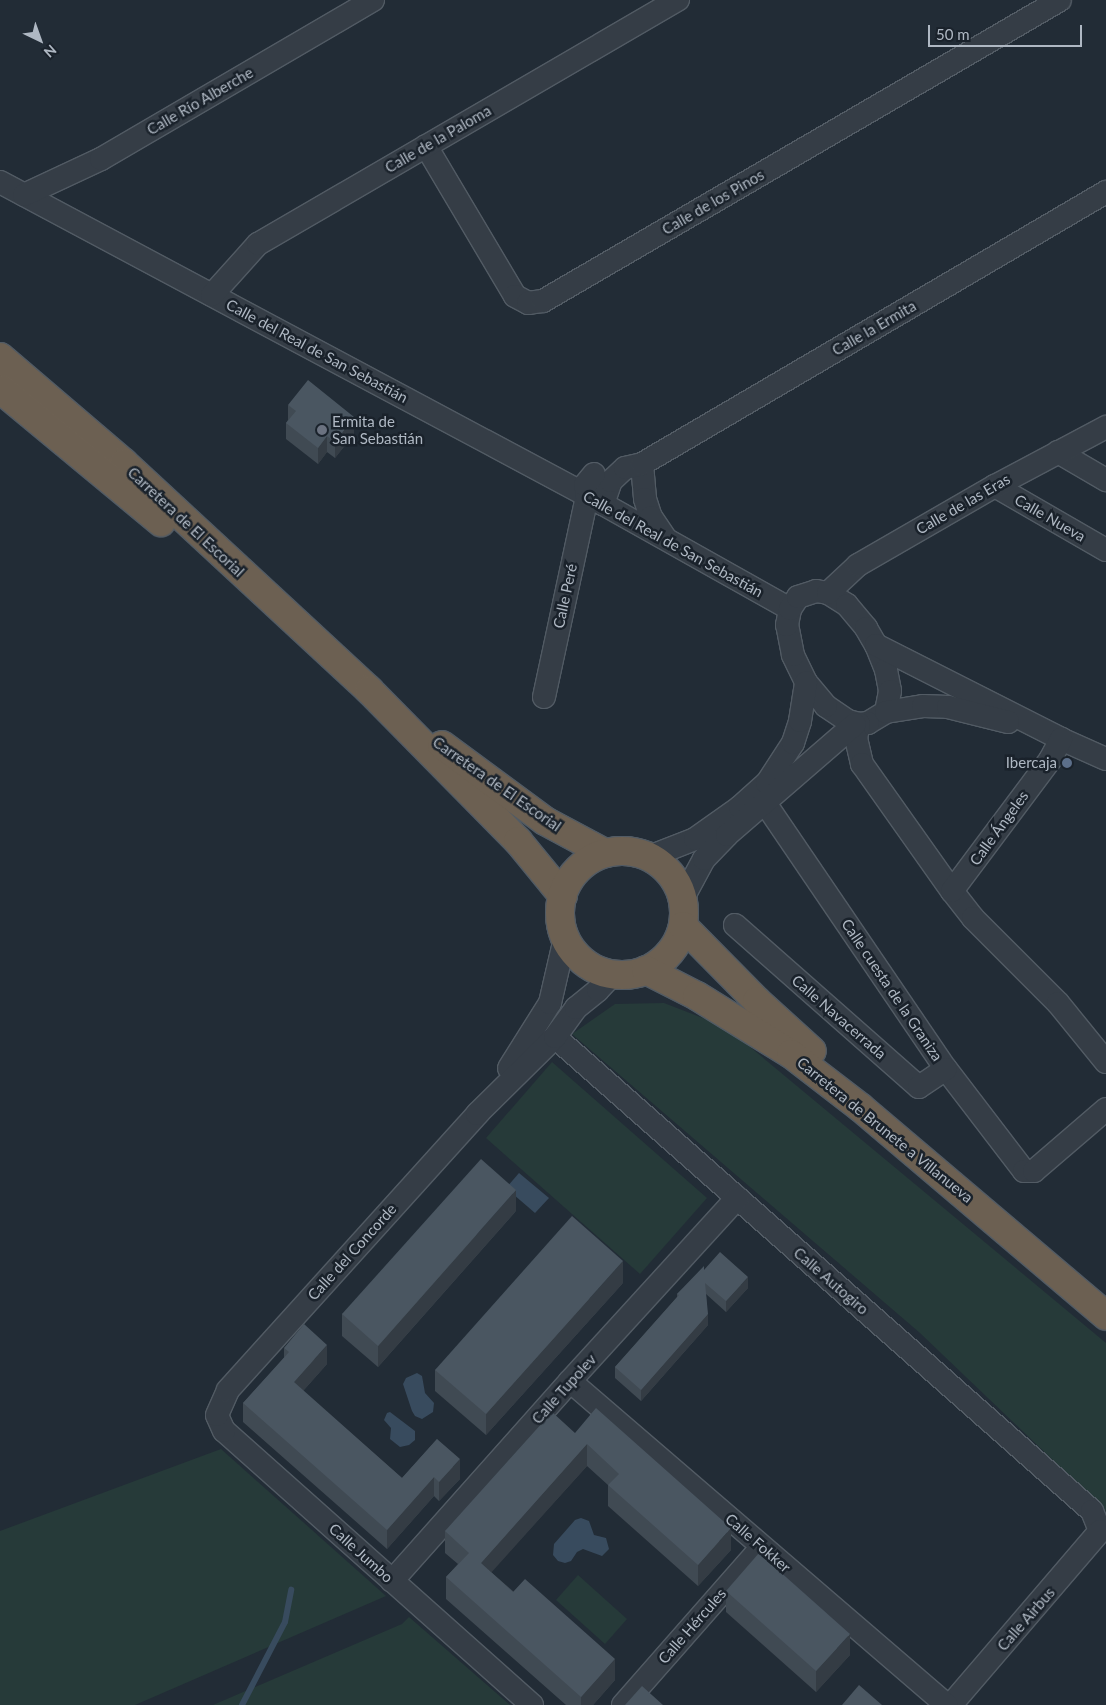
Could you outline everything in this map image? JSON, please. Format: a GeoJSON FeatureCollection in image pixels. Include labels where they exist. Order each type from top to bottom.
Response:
{"type":"FeatureCollection","features":[{"type":"Feature","properties":{"kind":"highway","name":"Carretera de El Escorial"},"geometry":{"type":"LineString","coordinates":[[0,357],[124,463],[281,611],[369,690],[518,841],[563,896]]}},
{"type":"Feature","properties":{"kind":"highway"},"geometry":{"type":"LineString","coordinates":[[0,389],[180,538],[281,611]]}},
{"type":"Feature","properties":{"kind":"highway","name":"Carretera de El Escorial"},"geometry":{"type":"LineString","coordinates":[[369,690],[545,821],[606,853]]}},
{"type":"Feature","properties":{"kind":"highway"},"geometry":{"type":"LineString","coordinates":[[635,852],[649,857],[664,867],[676,881],[682,898],[683,926],[676,944],[663,960],[646,970],[629,975],[612,974],[593,968],[577,955],[565,938],[560,917],[563,896],[572,877],[587,862],[606,853],[635,852]]}},
{"type":"Feature","properties":{"kind":"highway","name":"Carretera de Brunete a Villanueva"},"geometry":{"type":"LineString","coordinates":[[683,926],[787,1029],[1106,1302]]}},
{"type":"Feature","properties":{"kind":"highway","name":"Carretera de Brunete a Villanueva"},"geometry":{"type":"LineString","coordinates":[[646,970],[698,996],[791,1054],[861,1108],[1106,1316]]}},
{"type":"Feature","properties":{"kind":"street","name":"Calle Río Alberche"},"geometry":{"type":"LineString","coordinates":[[24,195],[101,159],[373,0]]}},
{"type":"Feature","properties":{"kind":"street","name":"Calle de la Paloma"},"geometry":{"type":"LineString","coordinates":[[212,295],[258,244],[678,0]]}},
{"type":"Feature","properties":{"kind":"street","name":"Calle de los Pinos"},"geometry":{"type":"LineString","coordinates":[[426,146],[515,296],[528,303],[543,301],[1060,0]]}},
{"type":"Feature","properties":{"kind":"street","name":"Calle del Real de San Sebastián"},"geometry":{"type":"LineString","coordinates":[[0,182],[601,503],[790,610]]}},
{"type":"Feature","properties":{"kind":"street","name":"Calle la Ermita"},"geometry":{"type":"LineString","coordinates":[[601,503],[611,481],[634,466],[1106,192]]}},
{"type":"Feature","properties":{"kind":"street","name":"Calle de las Eras"},"geometry":{"type":"LineString","coordinates":[[828,593],[858,565],[995,486],[1106,427]]}},
{"type":"Feature","properties":{"kind":"street"},"geometry":{"type":"LineString","coordinates":[[1058,452],[1106,480]]}},
{"type":"Feature","properties":{"kind":"street","name":"Calle la Ermita"},"geometry":{"type":"LineString","coordinates":[[549,476],[594,474],[634,466]]}},
{"type":"Feature","properties":{"kind":"street"},"geometry":{"type":"LineString","coordinates":[[634,466],[651,517],[666,540]]}},
{"type":"Feature","properties":{"kind":"street"},"geometry":{"type":"LineString","coordinates":[[594,474],[585,485],[601,503]]}},
{"type":"Feature","properties":{"kind":"street","name":"Calle Nueva"},"geometry":{"type":"LineString","coordinates":[[995,486],[1106,550]]}},
{"type":"Feature","properties":{"kind":"street","name":"Calle Peré"},"geometry":{"type":"LineString","coordinates":[[544,697],[601,503]]}},
{"type":"Feature","properties":{"kind":"street"},"geometry":{"type":"LineString","coordinates":[[886,712],[890,691],[886,670],[876,645],[847,605],[828,593],[816,591],[798,597],[790,610],[787,626],[792,655],[806,682],[826,706],[843,718],[857,724],[868,723],[886,712],[923,706],[948,707],[1053,735]]}},
{"type":"Feature","properties":{"kind":"street"},"geometry":{"type":"LineString","coordinates":[[876,645],[1053,735],[1106,759]]}},
{"type":"Feature","properties":{"kind":"street"},"geometry":{"type":"LineString","coordinates":[[649,857],[696,839],[740,807],[767,782],[793,743],[800,721],[806,682]]}},
{"type":"Feature","properties":{"kind":"street"},"geometry":{"type":"LineString","coordinates":[[682,898],[704,859],[726,835],[857,724]]}},
{"type":"Feature","properties":{"kind":"street"},"geometry":{"type":"LineString","coordinates":[[857,724],[856,738],[862,764],[952,892],[973,918],[1058,1003],[1106,1062]]}},
{"type":"Feature","properties":{"kind":"street","name":"Calle Ángeles"},"geometry":{"type":"LineString","coordinates":[[952,892],[1050,760],[1053,735]]}},
{"type":"Feature","properties":{"kind":"street","name":"Calle cuesta de la Graniza"},"geometry":{"type":"LineString","coordinates":[[765,803],[946,1069],[1024,1172],[1034,1171],[1106,1109]]}},
{"type":"Feature","properties":{"kind":"street","name":"Calle Navacerrada"},"geometry":{"type":"LineString","coordinates":[[735,925],[919,1087],[946,1069]]}},
{"type":"Feature","properties":{"kind":"street","name":"Calle del Concorde"},"geometry":{"type":"LineString","coordinates":[[477,1114],[519,1054],[550,1003],[565,938]]}},
{"type":"Feature","properties":{"kind":"street","name":"Calle del Concorde"},"geometry":{"type":"LineString","coordinates":[[228,1390],[477,1114],[555,1037],[576,1008],[598,990],[612,974]]}},
{"type":"Feature","properties":{"kind":"street","name":"Calle Autogiro"},"geometry":{"type":"LineString","coordinates":[[555,1037],[1092,1511],[1100,1531]]}},
{"type":"Feature","properties":{"kind":"street","name":"Calle Tupolev"},"geometry":{"type":"LineString","coordinates":[[392,1581],[570,1381],[738,1198]]}},
{"type":"Feature","properties":{"kind":"street","name":"Calle Fokker"},"geometry":{"type":"LineString","coordinates":[[570,1381],[947,1705]]}},
{"type":"Feature","properties":{"kind":"street","name":"Calle Jumbo"},"geometry":{"type":"LineString","coordinates":[[228,1390],[217,1415],[224,1431],[532,1705]]}},
{"type":"Feature","properties":{"kind":"street","name":"Calle Airbus"},"geometry":{"type":"LineString","coordinates":[[951,1705],[1100,1531]]}},
{"type":"Feature","properties":{"kind":"street","name":"Calle Hércules"},"geometry":{"type":"LineString","coordinates":[[623,1705],[762,1546]]}},
{"type":"Feature","properties":{"kind":"green space"},"geometry":{"type":"Polygon","coordinates":[[[664,1003],[726,1027],[1106,1343],[1106,1511],[920,1333],[572,1034],[615,1004],[664,1003]]]}},
{"type":"Feature","properties":{"kind":"green space"},"geometry":{"type":"Polygon","coordinates":[[[552,1062],[707,1198],[640,1274],[486,1138],[552,1062]]]}},
{"type":"Feature","properties":{"kind":"green space"},"geometry":{"type":"Polygon","coordinates":[[[221,1449],[386,1596],[135,1705],[0,1705],[0,1531],[221,1449]]]}},
{"type":"Feature","properties":{"kind":"green space"},"geometry":{"type":"Polygon","coordinates":[[[578,1575],[627,1619],[605,1644],[556,1600],[578,1575]]]}},
{"type":"Feature","properties":{"kind":"green space"},"geometry":{"type":"Polygon","coordinates":[[[409,1617],[510,1705],[213,1705],[402,1624],[409,1617]]]}},
{"type":"Feature","properties":{"kind":"water"},"geometry":{"type":"Polygon","coordinates":[[[519,1173],[549,1198],[535,1213],[506,1188],[519,1173]]]}},
{"type":"Feature","properties":{"kind":"water"},"geometry":{"type":"Polygon","coordinates":[[[417,1373],[422,1376],[425,1393],[434,1403],[433,1412],[422,1419],[415,1416],[412,1411],[403,1384],[406,1378],[417,1373]]]}},
{"type":"Feature","properties":{"kind":"water"},"geometry":{"type":"Polygon","coordinates":[[[390,1412],[415,1431],[415,1440],[409,1445],[400,1447],[390,1439],[391,1428],[384,1420],[387,1413],[390,1412]]]}},
{"type":"Feature","properties":{"kind":"water"},"geometry":{"type":"Polygon","coordinates":[[[581,1518],[589,1521],[594,1535],[606,1538],[609,1549],[602,1556],[583,1549],[577,1552],[571,1561],[565,1563],[558,1561],[553,1555],[554,1544],[575,1520],[581,1518]]]}},
{"type":"Feature","properties":{"kind":"building"},"geometry":{"type":"Polygon","coordinates":[[[308,380],[354,417],[335,442],[327,436],[318,448],[286,423],[296,411],[288,405],[308,380]]]}},
{"type":"Feature","properties":{"kind":"building"},"geometry":{"type":"Polygon","coordinates":[[[481,1159],[516,1190],[378,1346],[342,1314],[481,1159]]]}},
{"type":"Feature","properties":{"kind":"building"},"geometry":{"type":"Polygon","coordinates":[[[572,1216],[623,1261],[486,1414],[435,1370],[572,1216]]]}},
{"type":"Feature","properties":{"kind":"building"},"geometry":{"type":"Polygon","coordinates":[[[720,1252],[748,1277],[726,1301],[705,1283],[708,1314],[641,1390],[615,1367],[679,1295],[677,1294],[704,1266],[704,1270],[720,1252]]]}},
{"type":"Feature","properties":{"kind":"building"},"geometry":{"type":"Polygon","coordinates":[[[304,1324],[327,1345],[294,1382],[402,1478],[437,1439],[460,1459],[439,1482],[434,1477],[387,1530],[243,1403],[289,1352],[284,1348],[304,1324]]]}},
{"type":"Feature","properties":{"kind":"building"},"geometry":{"type":"Polygon","coordinates":[[[596,1408],[731,1528],[698,1565],[608,1485],[619,1474],[587,1444],[481,1563],[513,1592],[525,1579],[615,1659],[581,1697],[446,1577],[469,1553],[445,1531],[552,1412],[575,1433],[596,1408]]]}},
{"type":"Feature","properties":{"kind":"building"},"geometry":{"type":"Polygon","coordinates":[[[759,1553],[850,1634],[816,1671],[726,1591],[759,1553]]]}},
{"type":"Feature","properties":{"kind":"building"},"geometry":{"type":"Polygon","coordinates":[[[859,1685],[882,1705],[842,1705],[859,1685]]]}},
{"type":"Feature","properties":{"kind":"building"},"geometry":{"type":"Polygon","coordinates":[[[642,1686],[663,1705],[625,1705],[642,1686]]]}},
{"type":"Feature","properties":{"kind":"waterway"},"geometry":{"type":"LineString","coordinates":[[242,1705],[285,1622],[291,1590]]}},
{"type":"Feature","properties":{"kind":"place","name":"Ermita de San Sebastián"},"geometry":{"type":"Point","coordinates":[322,430]}},
{"type":"Feature","properties":{"kind":"place","name":"Ibercaja"},"geometry":{"type":"Point","coordinates":[1067,763]}}]}
